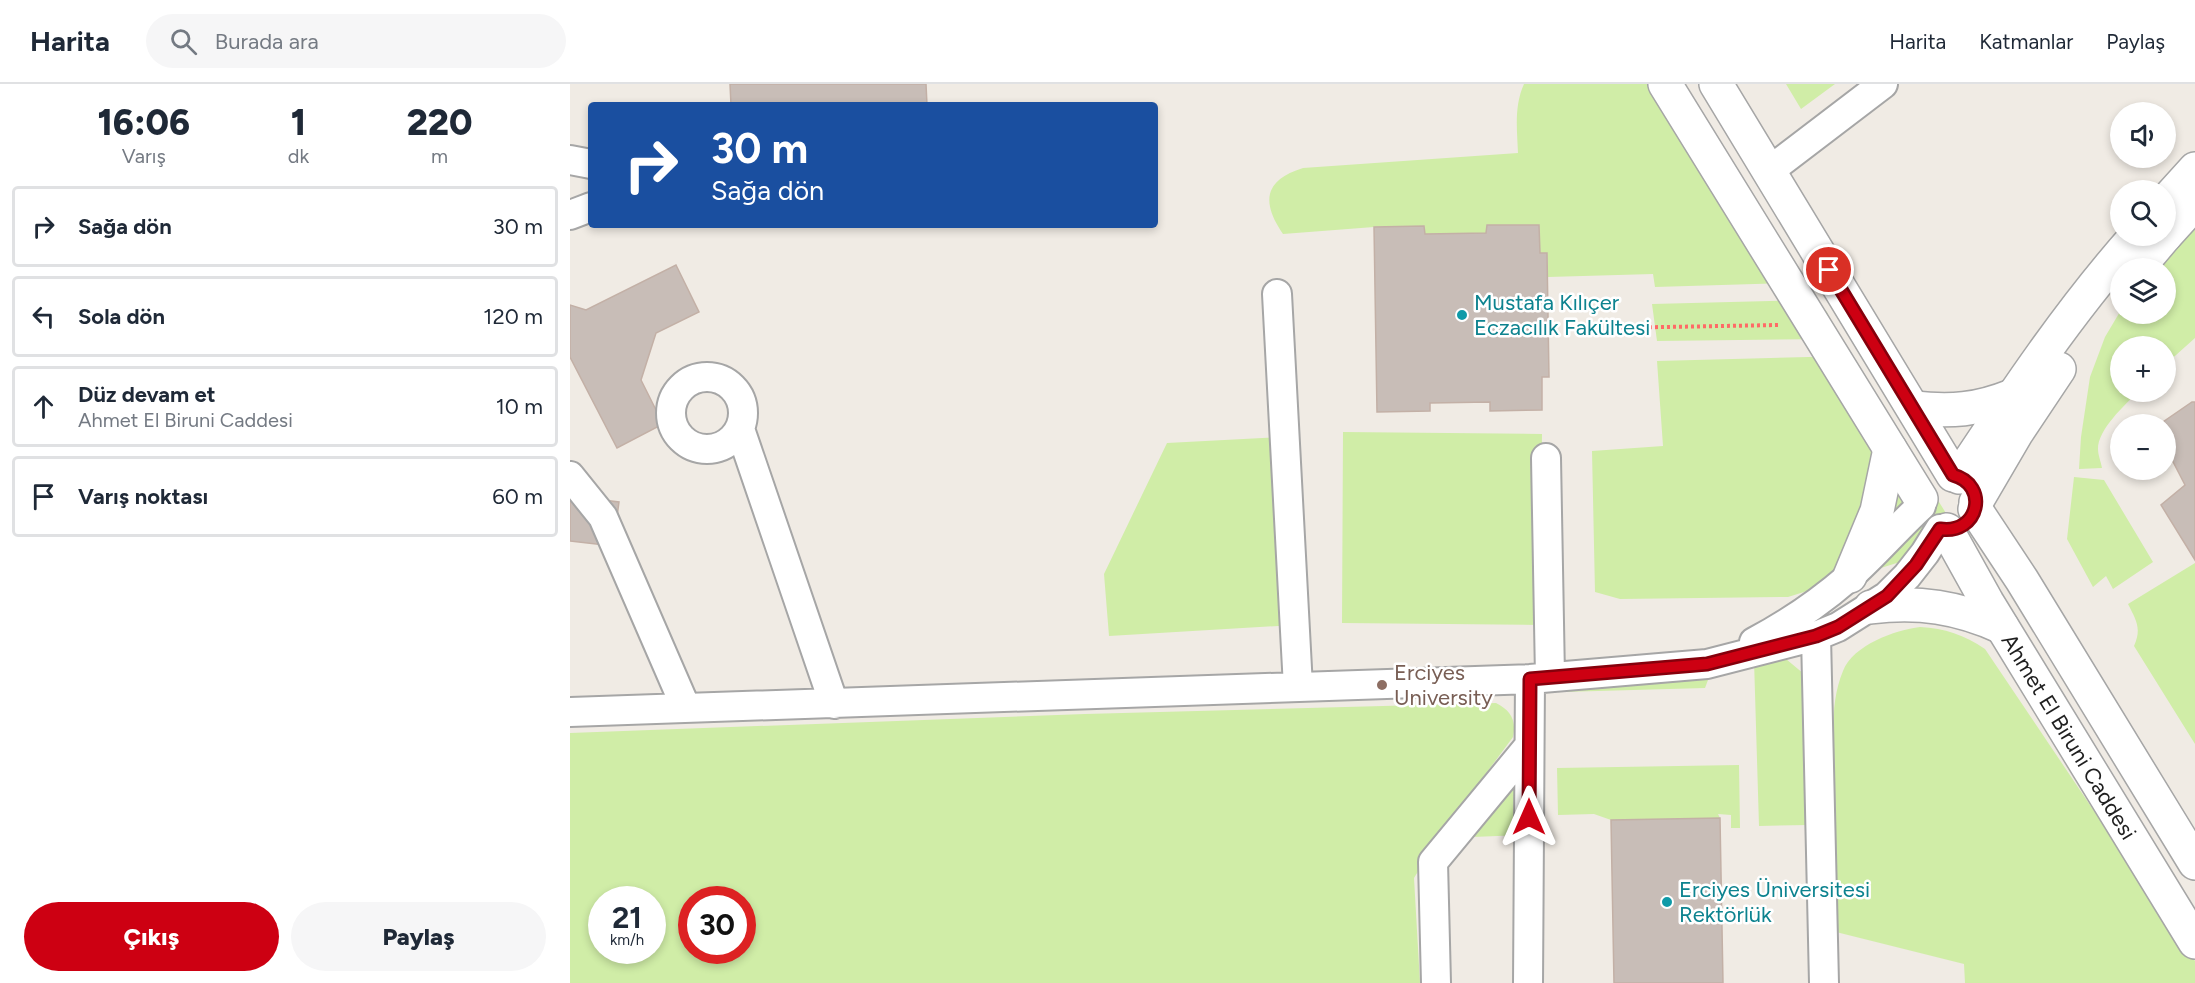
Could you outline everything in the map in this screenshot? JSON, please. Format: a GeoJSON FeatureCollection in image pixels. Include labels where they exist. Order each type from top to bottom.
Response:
{"type":"FeatureCollection","features":[{"type":"Feature","properties":{"kind":"street","name":"Ahmet El Biruni Caddesi"},"geometry":{"type":"LineString","coordinates":[[1665,84],[2195,942]]}},
{"type":"Feature","properties":{"kind":"street","name":"Ahmet El Biruni Caddesi"},"geometry":{"type":"LineString","coordinates":[[1716,84],[2195,862]]}},
{"type":"Feature","properties":{"kind":"street"},"geometry":{"type":"LineString","coordinates":[[1769,171],[1883,84]]}},
{"type":"Feature","properties":{"kind":"street"},"geometry":{"type":"LineString","coordinates":[[570,160],[588,163]]}},
{"type":"Feature","properties":{"kind":"street"},"geometry":{"type":"LineString","coordinates":[[2176,190],[2195,170]]}},
{"type":"Feature","properties":{"kind":"street"},"geometry":{"type":"LineString","coordinates":[[2176,224],[2195,203]]}},
{"type":"Feature","properties":{"kind":"street"},"geometry":{"type":"LineString","coordinates":[[570,215],[588,208]]}},
{"type":"Feature","properties":{"kind":"street"},"geometry":{"type":"LineString","coordinates":[[1932,516],[1965,525],[1966,491],[2012,396],[2110,264],[2127,246]]}},
{"type":"Feature","properties":{"kind":"street"},"geometry":{"type":"LineString","coordinates":[[2146,258],[2157,246]]}},
{"type":"Feature","properties":{"kind":"street"},"geometry":{"type":"LineString","coordinates":[[1277,294],[1298,687]]}},
{"type":"Feature","properties":{"kind":"street"},"geometry":{"type":"LineString","coordinates":[[1966,491],[2110,303]]}},
{"type":"Feature","properties":{"kind":"street"},"geometry":{"type":"LineString","coordinates":[[1914,408],[1938,411],[1962,410],[1988,406],[2012,396]]}},
{"type":"Feature","properties":{"kind":"street"},"geometry":{"type":"LineString","coordinates":[[740,429],[834,704]]}},
{"type":"Feature","properties":{"kind":"street"},"geometry":{"type":"LineString","coordinates":[[1850,576],[1877,511],[1890,449]]}},
{"type":"Feature","properties":{"kind":"street"},"geometry":{"type":"LineString","coordinates":[[1528,983],[1529,746],[1540,678],[1546,458]]}},
{"type":"Feature","properties":{"kind":"street"},"geometry":{"type":"LineString","coordinates":[[570,477],[603,517],[686,708]]}},
{"type":"Feature","properties":{"kind":"street"},"geometry":{"type":"LineString","coordinates":[[570,712],[1540,678],[1707,664],[1816,636],[1838,627],[1887,596],[1925,554],[1932,516],[1925,487],[1934,478],[1966,491]]}},
{"type":"Feature","properties":{"kind":"street"},"geometry":{"type":"LineString","coordinates":[[1707,664],[1746,647],[1782,627],[1932,516]]}},
{"type":"Feature","properties":{"kind":"street"},"geometry":{"type":"LineString","coordinates":[[1870,607],[1902,604],[1934,605],[1969,613],[2002,627]]}},
{"type":"Feature","properties":{"kind":"street"},"geometry":{"type":"LineString","coordinates":[[1816,636],[1824,983]]}},
{"type":"Feature","properties":{"kind":"street"},"geometry":{"type":"LineString","coordinates":[[1436,983],[1433,862],[1529,746]]}},
{"type":"Feature","properties":{"kind":"path"},"geometry":{"type":"LineString","coordinates":[[1607,328],[1813,324]]}},
{"type":"Feature","properties":{"kind":"green space"},"geometry":{"type":"Polygon","coordinates":[[[1524,84],[1681,84],[1790,283],[1655,287],[1653,274],[1548,277],[1547,253],[1540,253],[1539,225],[1487,225],[1486,233],[1425,234],[1424,226],[1374,227],[1283,234],[1271,212],[1270,194],[1280,179],[1303,168],[1518,153],[1517,109],[1524,84]]]}},
{"type":"Feature","properties":{"kind":"green space"},"geometry":{"type":"Polygon","coordinates":[[[1786,84],[1835,84],[1801,109],[1786,84]]]}},
{"type":"Feature","properties":{"kind":"green space"},"geometry":{"type":"Polygon","coordinates":[[[2195,215],[2195,338],[2176,355],[2176,336],[2110,336],[2110,402],[2128,402],[2117,414],[2110,414],[2110,422],[2102,433],[2098,454],[2102,468],[2079,469],[2081,437],[2090,377],[2105,337],[2113,324],[2176,324],[2176,258],[2161,258],[2170,246],[2176,246],[2176,239],[2195,215]]]}},
{"type":"Feature","properties":{"kind":"green space"},"geometry":{"type":"Polygon","coordinates":[[[1814,300],[1827,312],[1834,328],[1829,339],[1657,341],[1652,304],[1814,300]]]}},
{"type":"Feature","properties":{"kind":"green space"},"geometry":{"type":"Polygon","coordinates":[[[1849,356],[1952,523],[1900,562],[1788,597],[1620,599],[1595,592],[1592,451],[1663,446],[1657,361],[1849,356]]]}},
{"type":"Feature","properties":{"kind":"green space"},"geometry":{"type":"Polygon","coordinates":[[[1343,432],[1542,434],[1540,625],[1342,623],[1343,432]]]}},
{"type":"Feature","properties":{"kind":"green space"},"geometry":{"type":"Polygon","coordinates":[[[1284,437],[1295,625],[1109,636],[1104,574],[1167,443],[1284,437]]]}},
{"type":"Feature","properties":{"kind":"green space"},"geometry":{"type":"Polygon","coordinates":[[[2074,477],[2104,480],[2153,562],[2113,589],[2106,576],[2093,587],[2067,539],[2074,477]]]}},
{"type":"Feature","properties":{"kind":"green space"},"geometry":{"type":"Polygon","coordinates":[[[2195,563],[2195,744],[2134,646],[2138,629],[2128,604],[2195,563]]]}},
{"type":"Feature","properties":{"kind":"green space"},"geometry":{"type":"Polygon","coordinates":[[[1920,627],[1954,633],[1985,649],[2195,961],[2195,983],[1965,983],[1964,964],[1836,932],[1833,725],[1839,684],[1848,662],[1865,646],[1887,635],[1920,627]]]}},
{"type":"Feature","properties":{"kind":"green space"},"geometry":{"type":"Polygon","coordinates":[[[1786,659],[1804,674],[1808,825],[1759,826],[1754,660],[1786,659]]]}},
{"type":"Feature","properties":{"kind":"green space"},"geometry":{"type":"Polygon","coordinates":[[[1707,669],[1708,680],[1705,688],[1562,692],[1564,683],[1707,669]]]}},
{"type":"Feature","properties":{"kind":"green space"},"geometry":{"type":"Polygon","coordinates":[[[1496,703],[1511,716],[1514,726],[1513,737],[1439,837],[1414,878],[1420,983],[570,983],[570,733],[1085,714],[1496,703]]]}},
{"type":"Feature","properties":{"kind":"green space"},"geometry":{"type":"Polygon","coordinates":[[[1522,757],[1523,835],[1472,837],[1522,757]]]}},
{"type":"Feature","properties":{"kind":"green space"},"geometry":{"type":"Polygon","coordinates":[[[1739,765],[1740,828],[1731,828],[1731,815],[1718,814],[1720,818],[1611,820],[1594,814],[1558,815],[1557,768],[1739,765]]]}},
{"type":"Feature","properties":{"kind":"building"},"geometry":{"type":"Polygon","coordinates":[[[730,84],[926,84],[927,102],[731,102],[730,84]]]}},
{"type":"Feature","properties":{"kind":"building","name":"Mustafa Kılıçer Eczacılık Fakültesi"},"geometry":{"type":"Polygon","coordinates":[[[1487,225],[1539,225],[1540,253],[1547,253],[1549,377],[1542,377],[1542,410],[1490,411],[1490,402],[1430,403],[1430,411],[1377,412],[1374,227],[1424,226],[1425,234],[1486,233],[1487,225]]]}},
{"type":"Feature","properties":{"kind":"building"},"geometry":{"type":"Polygon","coordinates":[[[676,265],[699,312],[656,333],[641,380],[663,424],[617,448],[570,357],[570,305],[586,310],[676,265]]]}},
{"type":"Feature","properties":{"kind":"building"},"geometry":{"type":"Polygon","coordinates":[[[2195,402],[2195,560],[2161,505],[2185,485],[2176,467],[2175,414],[2195,402]]]}},
{"type":"Feature","properties":{"kind":"building"},"geometry":{"type":"Polygon","coordinates":[[[570,496],[619,502],[613,546],[570,541],[570,496]]]}},
{"type":"Feature","properties":{"kind":"building","name":"Erciyes Üniversitesi Rektörlük"},"geometry":{"type":"Polygon","coordinates":[[[1720,818],[1723,983],[1614,983],[1611,820],[1720,818]]]}},
{"type":"Feature","properties":{"kind":"place","name":"Mustafa Kılıçer Eczacılık Fakültesi"},"geometry":{"type":"Point","coordinates":[1462,315]}},
{"type":"Feature","properties":{"kind":"place","name":"Erciyes University"},"geometry":{"type":"Point","coordinates":[1382,685]}},
{"type":"Feature","properties":{"kind":"place","name":"Erciyes Üniversitesi Rektörlük"},"geometry":{"type":"Point","coordinates":[1667,902]}},
{"type":"Feature","properties":{"kind":"route"},"geometry":{"type":"LineString","coordinates":[[1529,817],[1530,679],[1707,664],[1816,636],[1838,627],[1887,596],[1925,554],[1940,529],[1960,528],[1973,515],[1976,502],[1973,490],[1965,480],[1953,475],[1829,270]]}}]}
